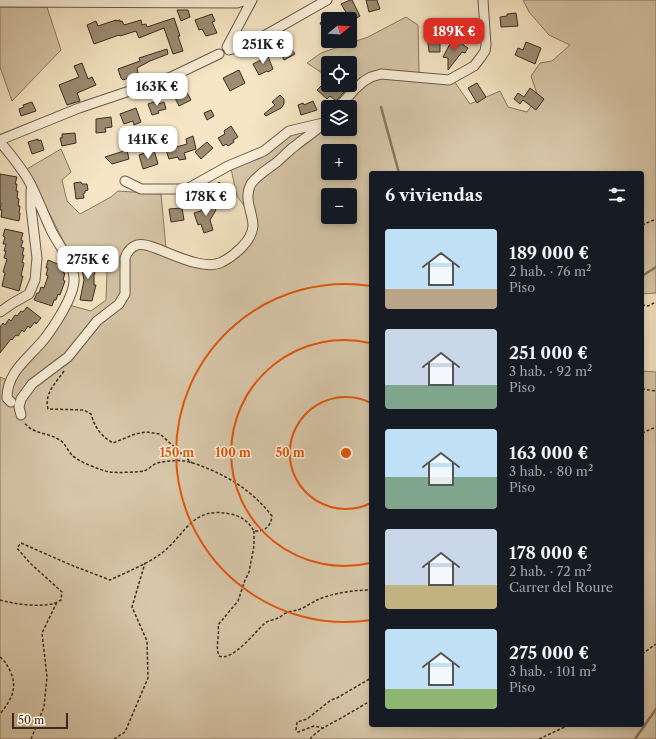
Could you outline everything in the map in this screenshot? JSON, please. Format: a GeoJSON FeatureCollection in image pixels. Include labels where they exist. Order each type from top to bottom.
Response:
{"type":"FeatureCollection","features":[{"type":"Feature","properties":{"kind":"street"},"geometry":{"type":"LineString","coordinates":[[0,2],[237,3],[247,0]]}},
{"type":"Feature","properties":{"kind":"street"},"geometry":{"type":"LineString","coordinates":[[11,402],[7,398],[7,390],[10,379],[51,330],[73,288],[74,279],[73,270],[69,261],[51,230],[25,174],[0,141],[79,108],[171,77],[219,54],[225,56],[228,54],[228,48],[252,0]]}},
{"type":"Feature","properties":{"kind":"street"},"geometry":{"type":"LineString","coordinates":[[228,48],[248,45],[326,0]]}},
{"type":"Feature","properties":{"kind":"street"},"geometry":{"type":"LineString","coordinates":[[345,100],[354,90],[372,77],[387,74],[449,80],[474,66],[485,51],[486,45],[483,0]]}},
{"type":"Feature","properties":{"kind":"street"},"geometry":{"type":"LineString","coordinates":[[125,181],[141,189],[187,189],[228,166],[264,151],[289,131],[321,122]]}},
{"type":"Feature","properties":{"kind":"street"},"geometry":{"type":"LineString","coordinates":[[21,415],[19,407],[21,399],[32,384],[65,359],[97,321],[119,304],[123,298],[126,288],[125,258],[127,252],[138,244],[147,245],[205,265],[220,263],[231,257],[247,241],[253,226],[248,202],[248,192],[251,184],[258,176],[321,127]]}},
{"type":"Feature","properties":{"kind":"street"},"geometry":{"type":"LineString","coordinates":[[0,312],[13,302],[29,294],[35,280],[37,258],[31,208],[30,184]]}},
{"type":"Feature","properties":{"kind":"path"},"geometry":{"type":"LineString","coordinates":[[644,224],[656,219]]}},
{"type":"Feature","properties":{"kind":"path"},"geometry":{"type":"LineString","coordinates":[[644,305],[648,306],[656,302]]}},
{"type":"Feature","properties":{"kind":"path"},"geometry":{"type":"LineString","coordinates":[[65,359],[64,371],[48,394],[46,401],[48,409],[84,410],[90,414],[93,424],[99,433],[113,443],[135,434],[146,432],[160,434],[192,463]]}},
{"type":"Feature","properties":{"kind":"path"},"geometry":{"type":"LineString","coordinates":[[644,389],[656,391]]}},
{"type":"Feature","properties":{"kind":"path"},"geometry":{"type":"LineString","coordinates":[[21,415],[28,428],[60,440],[65,444],[73,456],[91,466],[110,472],[144,471],[157,464],[174,460],[192,463],[224,475],[248,491],[272,516],[272,522],[268,528],[259,531],[254,530]]}},
{"type":"Feature","properties":{"kind":"path"},"geometry":{"type":"LineString","coordinates":[[644,432],[656,427]]}},
{"type":"Feature","properties":{"kind":"path"},"geometry":{"type":"LineString","coordinates":[[0,600],[11,604],[33,605],[53,604],[61,600],[62,592],[30,563],[17,548],[21,543],[110,580],[162,553],[193,520],[202,515],[219,512],[238,516],[249,523],[254,530],[254,546],[249,572],[238,601],[218,625],[219,632],[217,649],[219,656],[222,658],[235,652],[267,622],[279,618],[285,613],[298,610],[325,597],[347,592],[369,590]]}},
{"type":"Feature","properties":{"kind":"path"},"geometry":{"type":"LineString","coordinates":[[114,739],[125,732],[148,678],[147,641],[132,607],[145,563]]}},
{"type":"Feature","properties":{"kind":"path"},"geometry":{"type":"LineString","coordinates":[[31,739],[44,707],[47,677],[42,633],[57,602]]}},
{"type":"Feature","properties":{"kind":"path"},"geometry":{"type":"LineString","coordinates":[[644,653],[656,644]]}},
{"type":"Feature","properties":{"kind":"path"},"geometry":{"type":"LineString","coordinates":[[0,657],[5,661],[15,684],[10,701],[0,714]]}},
{"type":"Feature","properties":{"kind":"path"},"geometry":{"type":"LineString","coordinates":[[324,728],[314,726],[298,732],[296,730],[296,725],[297,722],[307,719],[331,700],[369,679]]}},
{"type":"Feature","properties":{"kind":"path"},"geometry":{"type":"LineString","coordinates":[[310,739],[324,728],[369,702]]}},
{"type":"Feature","properties":{"kind":"path"},"geometry":{"type":"LineString","coordinates":[[539,739],[566,727]]}},
{"type":"Feature","properties":{"kind":"shaded area"},"geometry":{"type":"Polygon","coordinates":[[[523,0],[656,0],[656,293],[644,294],[644,171],[369,171],[369,727],[644,727],[644,371],[656,372],[656,739],[0,739],[0,377],[12,382],[69,305],[91,311],[106,300],[107,272],[96,253],[73,260],[27,169],[61,149],[71,172],[62,180],[67,201],[80,214],[111,197],[118,191],[161,194],[166,248],[206,261],[221,258],[239,245],[250,227],[248,211],[237,196],[231,169],[290,133],[321,126],[321,136],[357,136],[357,100],[349,100],[342,92],[357,92],[357,56],[321,56],[321,72],[307,63],[321,53],[336,48],[357,48],[357,41],[368,37],[406,17],[418,25],[419,72],[454,81],[470,104],[500,91],[508,107],[527,112],[538,97],[531,76],[540,63],[552,61],[570,45],[549,35],[529,12],[523,0]]]}},
{"type":"Feature","properties":{"kind":"shaded area"},"geometry":{"type":"Polygon","coordinates":[[[0,7],[47,7],[61,50],[12,101],[0,67],[0,7]]]}},
{"type":"Feature","properties":{"kind":"building"},"geometry":{"type":"Polygon","coordinates":[[[352,0],[360,16],[357,18],[357,12],[346,12],[341,4],[352,0]]]}},
{"type":"Feature","properties":{"kind":"building"},"geometry":{"type":"Polygon","coordinates":[[[366,0],[377,0],[380,9],[369,12],[366,0]]]}},
{"type":"Feature","properties":{"kind":"building"},"geometry":{"type":"Polygon","coordinates":[[[177,10],[188,10],[190,17],[181,21],[177,10]]]}},
{"type":"Feature","properties":{"kind":"building"},"geometry":{"type":"Polygon","coordinates":[[[516,13],[518,26],[501,27],[500,17],[507,16],[507,14],[516,13]]]}},
{"type":"Feature","properties":{"kind":"building"},"geometry":{"type":"Polygon","coordinates":[[[212,14],[215,21],[212,22],[217,33],[206,36],[202,29],[199,30],[195,20],[212,14]]]}},
{"type":"Feature","properties":{"kind":"building"},"geometry":{"type":"Polygon","coordinates":[[[174,18],[183,51],[173,54],[164,28],[139,38],[136,31],[120,36],[119,35],[94,44],[87,25],[96,21],[98,26],[120,20],[120,22],[122,21],[124,25],[141,20],[142,25],[146,24],[147,27],[174,18]]]}},
{"type":"Feature","properties":{"kind":"building"},"geometry":{"type":"Polygon","coordinates":[[[427,32],[440,32],[440,52],[429,52],[427,32]]]}},
{"type":"Feature","properties":{"kind":"building"},"geometry":{"type":"Polygon","coordinates":[[[453,38],[468,48],[465,53],[462,52],[448,70],[448,58],[443,57],[453,38]]]}},
{"type":"Feature","properties":{"kind":"building"},"geometry":{"type":"Polygon","coordinates":[[[286,41],[295,54],[284,60],[278,46],[286,41]]]}},
{"type":"Feature","properties":{"kind":"building"},"geometry":{"type":"Polygon","coordinates":[[[526,42],[541,48],[535,64],[515,55],[518,48],[523,50],[526,42]]]}},
{"type":"Feature","properties":{"kind":"building"},"geometry":{"type":"Polygon","coordinates":[[[167,49],[168,54],[137,68],[138,73],[133,74],[134,76],[123,80],[121,78],[118,69],[140,61],[139,58],[167,49]]]}},
{"type":"Feature","properties":{"kind":"building"},"geometry":{"type":"Polygon","coordinates":[[[267,54],[273,69],[259,75],[253,64],[261,60],[260,58],[267,54]]]}},
{"type":"Feature","properties":{"kind":"building"},"geometry":{"type":"Polygon","coordinates":[[[82,63],[88,79],[92,77],[96,85],[77,93],[80,101],[67,105],[59,85],[79,77],[74,66],[82,63]]]}},
{"type":"Feature","properties":{"kind":"building"},"geometry":{"type":"Polygon","coordinates":[[[239,70],[245,83],[230,91],[223,78],[239,70]]]}},
{"type":"Feature","properties":{"kind":"building"},"geometry":{"type":"Polygon","coordinates":[[[477,83],[486,97],[477,103],[468,88],[477,83]]]}},
{"type":"Feature","properties":{"kind":"building"},"geometry":{"type":"Polygon","coordinates":[[[321,86],[321,92],[344,92],[337,100],[335,100],[330,96],[327,99],[317,90],[321,86]]]}},
{"type":"Feature","properties":{"kind":"building"},"geometry":{"type":"Polygon","coordinates":[[[530,88],[544,99],[536,110],[523,100],[520,104],[514,99],[518,93],[524,97],[530,88]]]}},
{"type":"Feature","properties":{"kind":"building"},"geometry":{"type":"Polygon","coordinates":[[[185,89],[191,100],[179,106],[174,96],[185,89]]]}},
{"type":"Feature","properties":{"kind":"building"},"geometry":{"type":"Polygon","coordinates":[[[280,95],[284,99],[284,104],[281,108],[266,116],[264,114],[275,105],[272,102],[280,95]]]}},
{"type":"Feature","properties":{"kind":"building"},"geometry":{"type":"Polygon","coordinates":[[[157,101],[158,104],[164,102],[166,109],[158,111],[159,113],[152,115],[148,104],[157,101]]]}},
{"type":"Feature","properties":{"kind":"building"},"geometry":{"type":"Polygon","coordinates":[[[313,101],[317,110],[301,115],[298,105],[303,103],[304,105],[313,101]]]}},
{"type":"Feature","properties":{"kind":"building"},"geometry":{"type":"Polygon","coordinates":[[[32,102],[36,111],[21,116],[19,109],[24,107],[23,105],[32,102]]]}},
{"type":"Feature","properties":{"kind":"building"},"geometry":{"type":"Polygon","coordinates":[[[136,108],[141,122],[134,125],[133,121],[124,124],[120,114],[136,108]]]}},
{"type":"Feature","properties":{"kind":"building"},"geometry":{"type":"Polygon","coordinates":[[[211,110],[214,116],[207,120],[204,113],[211,110]]]}},
{"type":"Feature","properties":{"kind":"building"},"geometry":{"type":"Polygon","coordinates":[[[111,117],[112,127],[105,128],[106,132],[96,133],[96,119],[111,117]]]}},
{"type":"Feature","properties":{"kind":"building"},"geometry":{"type":"Polygon","coordinates":[[[231,126],[238,137],[228,146],[226,144],[223,146],[218,138],[225,134],[224,131],[231,126]]]}},
{"type":"Feature","properties":{"kind":"building"},"geometry":{"type":"Polygon","coordinates":[[[75,133],[76,143],[62,146],[60,138],[62,138],[62,134],[75,133]]]}},
{"type":"Feature","properties":{"kind":"building"},"geometry":{"type":"Polygon","coordinates":[[[193,136],[196,149],[184,153],[186,159],[179,160],[178,157],[169,159],[166,150],[187,144],[186,139],[193,136]]]}},
{"type":"Feature","properties":{"kind":"building"},"geometry":{"type":"Polygon","coordinates":[[[38,139],[38,141],[41,140],[44,150],[32,154],[28,142],[38,139]]]}},
{"type":"Feature","properties":{"kind":"building"},"geometry":{"type":"Polygon","coordinates":[[[207,142],[213,148],[201,159],[195,152],[207,142]]]}},
{"type":"Feature","properties":{"kind":"building"},"geometry":{"type":"Polygon","coordinates":[[[127,150],[129,159],[112,164],[105,157],[127,150]]]}},
{"type":"Feature","properties":{"kind":"building"},"geometry":{"type":"Polygon","coordinates":[[[154,150],[158,164],[143,169],[139,155],[154,150]]]}},
{"type":"Feature","properties":{"kind":"building"},"geometry":{"type":"Polygon","coordinates":[[[0,174],[17,177],[15,184],[17,184],[16,191],[18,191],[18,206],[20,206],[19,221],[1,217],[0,174]]]}},
{"type":"Feature","properties":{"kind":"building"},"geometry":{"type":"Polygon","coordinates":[[[81,182],[82,184],[87,184],[88,190],[83,194],[84,198],[76,199],[74,183],[81,182]]]}},
{"type":"Feature","properties":{"kind":"building"},"geometry":{"type":"Polygon","coordinates":[[[219,182],[232,193],[226,201],[212,189],[219,182]]]}},
{"type":"Feature","properties":{"kind":"building"},"geometry":{"type":"Polygon","coordinates":[[[206,201],[214,206],[216,210],[210,220],[213,230],[204,233],[201,224],[198,225],[194,213],[201,211],[206,201]]]}},
{"type":"Feature","properties":{"kind":"building"},"geometry":{"type":"Polygon","coordinates":[[[182,208],[184,220],[171,222],[169,209],[182,208]]]}},
{"type":"Feature","properties":{"kind":"building"},"geometry":{"type":"Polygon","coordinates":[[[5,229],[23,233],[21,247],[24,248],[22,262],[24,263],[21,276],[23,276],[19,291],[2,286],[5,273],[3,272],[7,259],[4,258],[6,244],[3,244],[5,229]]]}},
{"type":"Feature","properties":{"kind":"building"},"geometry":{"type":"Polygon","coordinates":[[[91,258],[95,274],[94,285],[96,285],[92,301],[80,300],[84,280],[80,260],[91,258]]]}},
{"type":"Feature","properties":{"kind":"building"},"geometry":{"type":"Polygon","coordinates":[[[48,260],[65,267],[63,280],[65,281],[60,295],[58,294],[52,306],[34,300],[41,287],[44,288],[48,276],[46,275],[48,268],[46,268],[48,260]]]}},
{"type":"Feature","properties":{"kind":"building"},"geometry":{"type":"Polygon","coordinates":[[[27,307],[41,318],[36,324],[35,322],[30,328],[28,326],[24,332],[22,330],[18,336],[16,335],[12,340],[11,339],[0,353],[0,327],[3,323],[5,325],[9,319],[11,321],[15,315],[17,316],[21,311],[23,312],[27,307]]]}},
{"type":"Feature","properties":{"kind":"waterway"},"geometry":{"type":"LineString","coordinates":[[381,107],[398,171]]}},
{"type":"Feature","properties":{"kind":"waterway"},"geometry":{"type":"LineString","coordinates":[[644,275],[656,267]]}},
{"type":"Feature","properties":{"kind":"waterway"},"geometry":{"type":"LineString","coordinates":[[644,726],[656,709]]}},
{"type":"Feature","properties":{"kind":"waterway"},"geometry":{"type":"LineString","coordinates":[[635,739],[643,727]]}}]}
